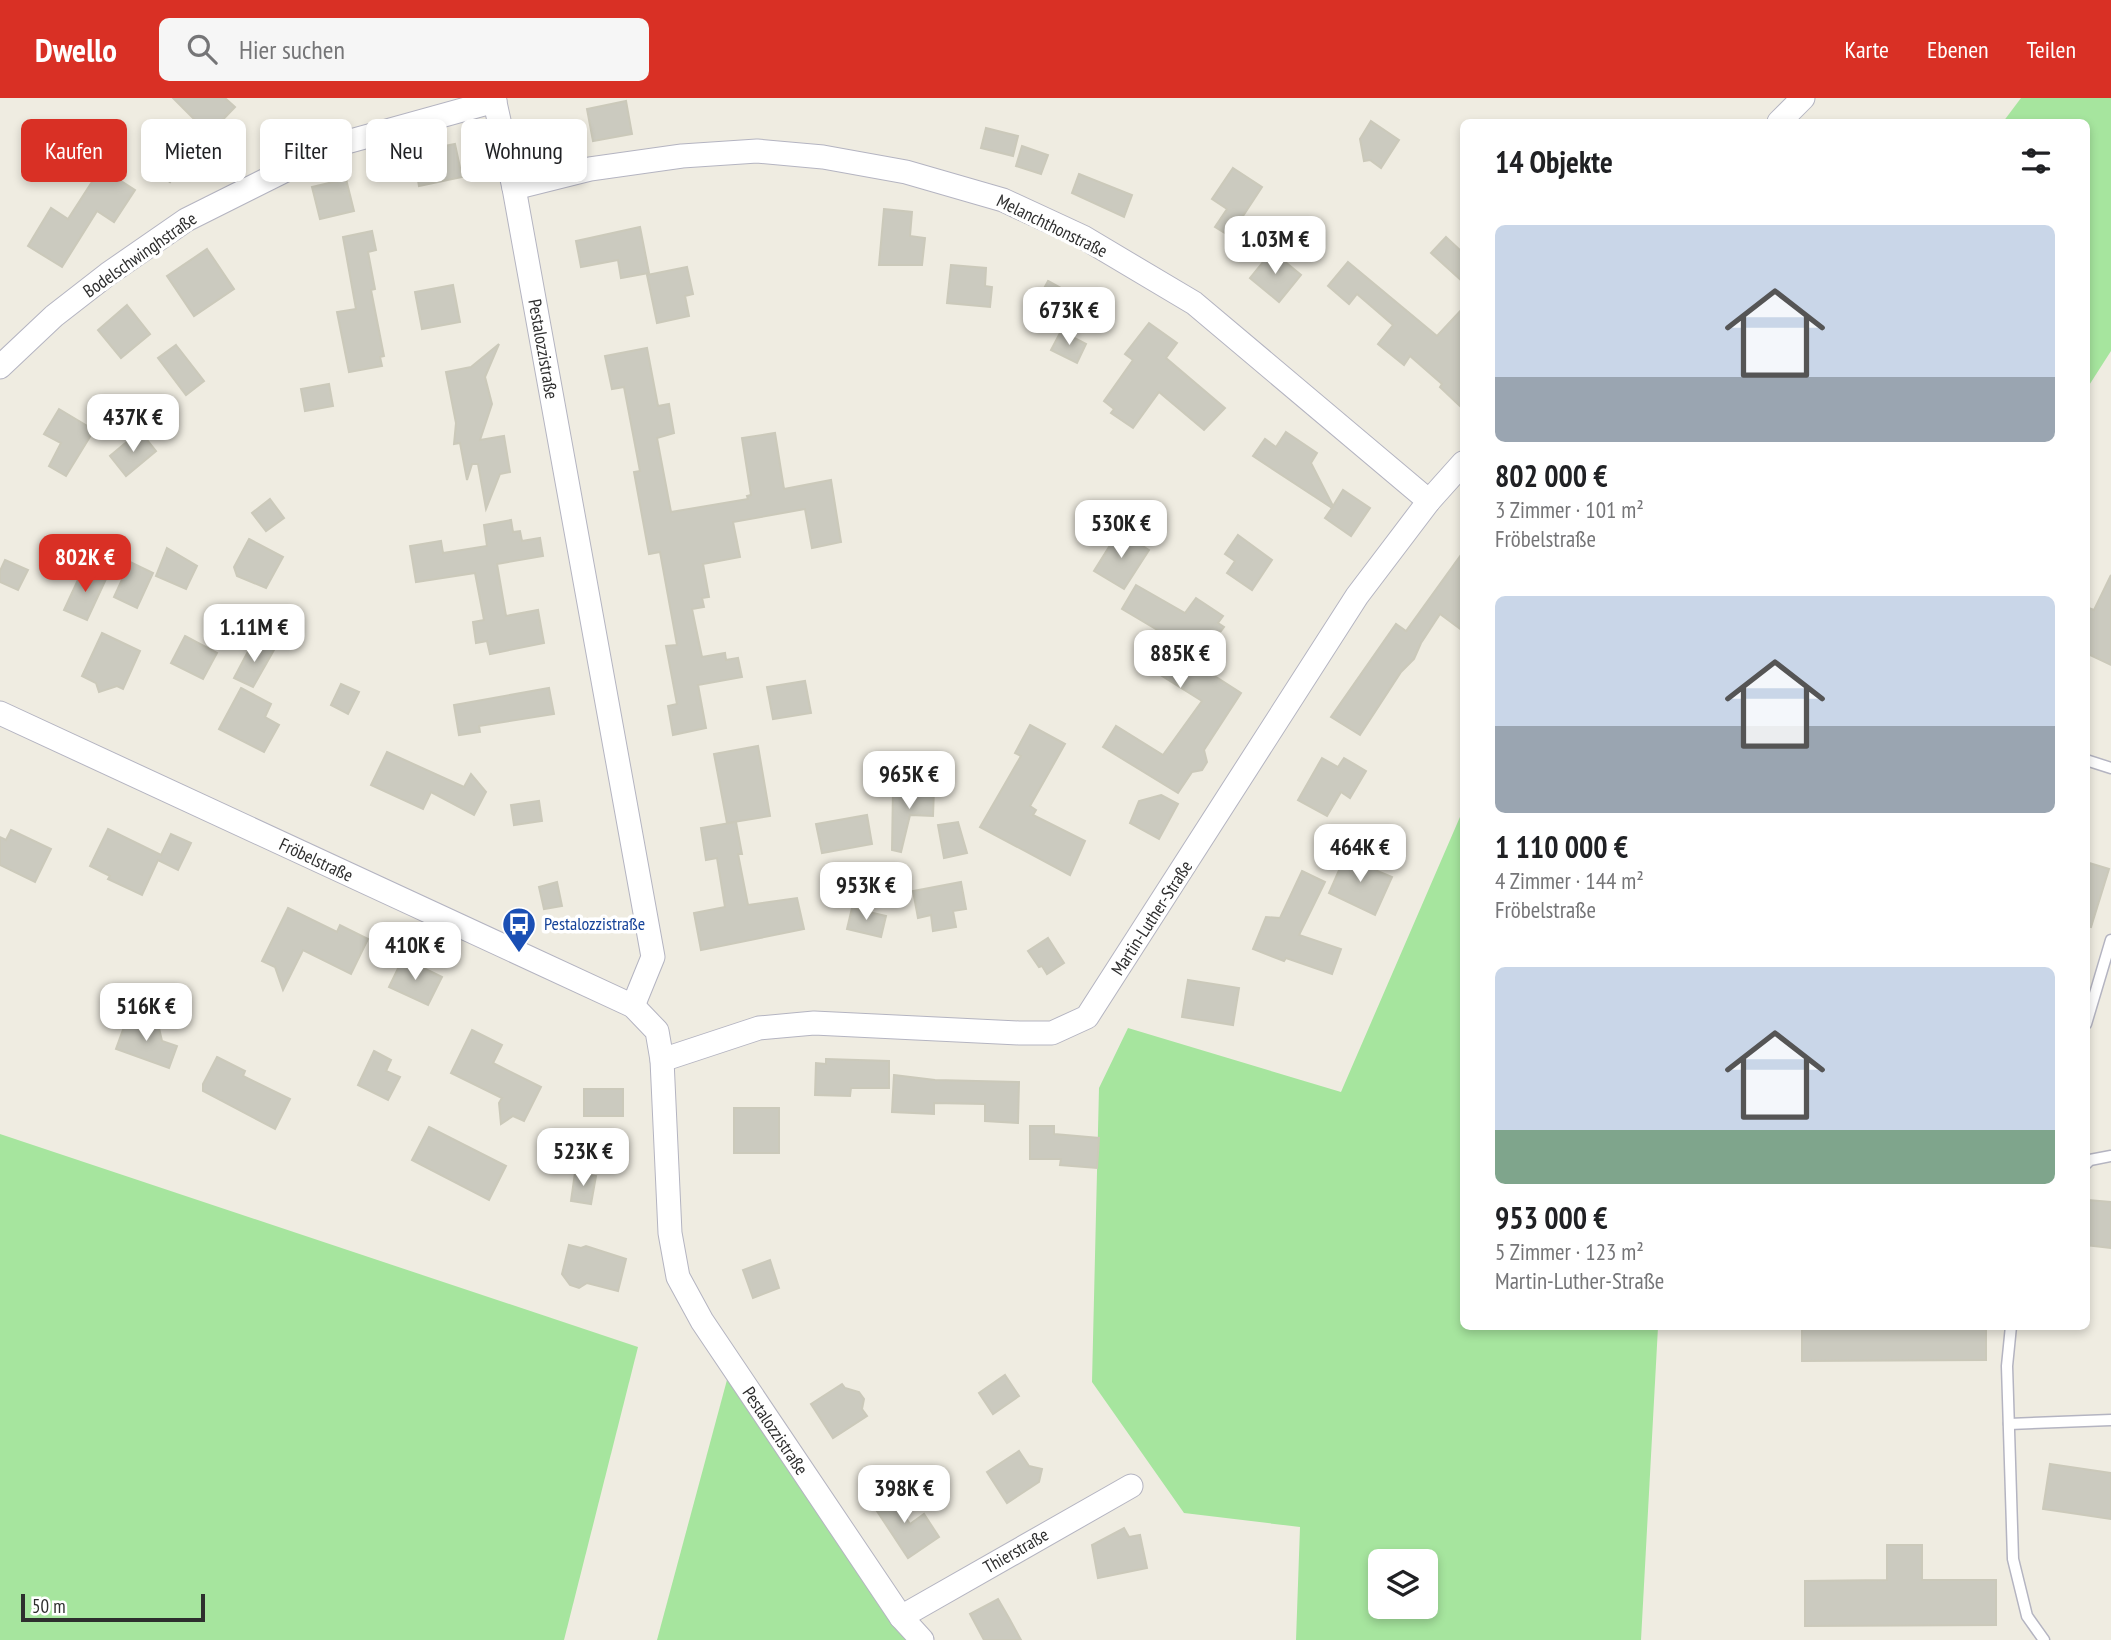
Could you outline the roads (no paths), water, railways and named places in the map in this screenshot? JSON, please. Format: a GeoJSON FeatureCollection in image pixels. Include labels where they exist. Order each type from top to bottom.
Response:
{"type":"FeatureCollection","features":[{"type":"Feature","properties":{"kind":"street"},"geometry":{"type":"LineString","coordinates":[[1782,119],[1803,98]]}},
{"type":"Feature","properties":{"kind":"street","name":"Pestalozzistraße"},"geometry":{"type":"LineString","coordinates":[[494,100],[514,188],[653,957],[634,1006],[657,1031],[662,1059],[670,1233],[678,1277],[702,1321],[901,1617],[922,1640]]}},
{"type":"Feature","properties":{"kind":"street","name":"Bodelschwinghstraße"},"geometry":{"type":"LineString","coordinates":[[0,367],[54,316],[186,219],[337,145],[494,100]]}},
{"type":"Feature","properties":{"kind":"street","name":"Melanchthonstraße"},"geometry":{"type":"LineString","coordinates":[[514,188],[590,169],[682,156],[757,151],[823,157],[906,172],[1003,200],[1083,237],[1194,303],[1429,501]]}},
{"type":"Feature","properties":{"kind":"street","name":"Martin-Luther-Straße"},"geometry":{"type":"LineString","coordinates":[[662,1059],[759,1028],[814,1023],[1041,1033],[1052,1032],[1087,1017],[1357,596],[1429,501],[1460,466]]}},
{"type":"Feature","properties":{"kind":"street","name":"Fröbelstraße"},"geometry":{"type":"LineString","coordinates":[[0,713],[634,1006]]}},
{"type":"Feature","properties":{"kind":"street","name":"Thierstraße"},"geometry":{"type":"LineString","coordinates":[[901,1617],[1131,1486]]}},
{"type":"Feature","properties":{"kind":"lane"},"geometry":{"type":"LineString","coordinates":[[2090,761],[2111,768]]}},
{"type":"Feature","properties":{"kind":"lane"},"geometry":{"type":"LineString","coordinates":[[2090,997],[2111,940]]}},
{"type":"Feature","properties":{"kind":"lane"},"geometry":{"type":"LineString","coordinates":[[2090,1160],[2111,1156]]}},
{"type":"Feature","properties":{"kind":"lane"},"geometry":{"type":"LineString","coordinates":[[2011,1330],[2007,1366],[2012,1559],[2027,1616],[2045,1640]]}},
{"type":"Feature","properties":{"kind":"lane"},"geometry":{"type":"LineString","coordinates":[[2009,1424],[2111,1420]]}},
{"type":"Feature","properties":{"kind":"place","name":"Pestalozzistraße"},"geometry":{"type":"Point","coordinates":[519,954]}}]}
